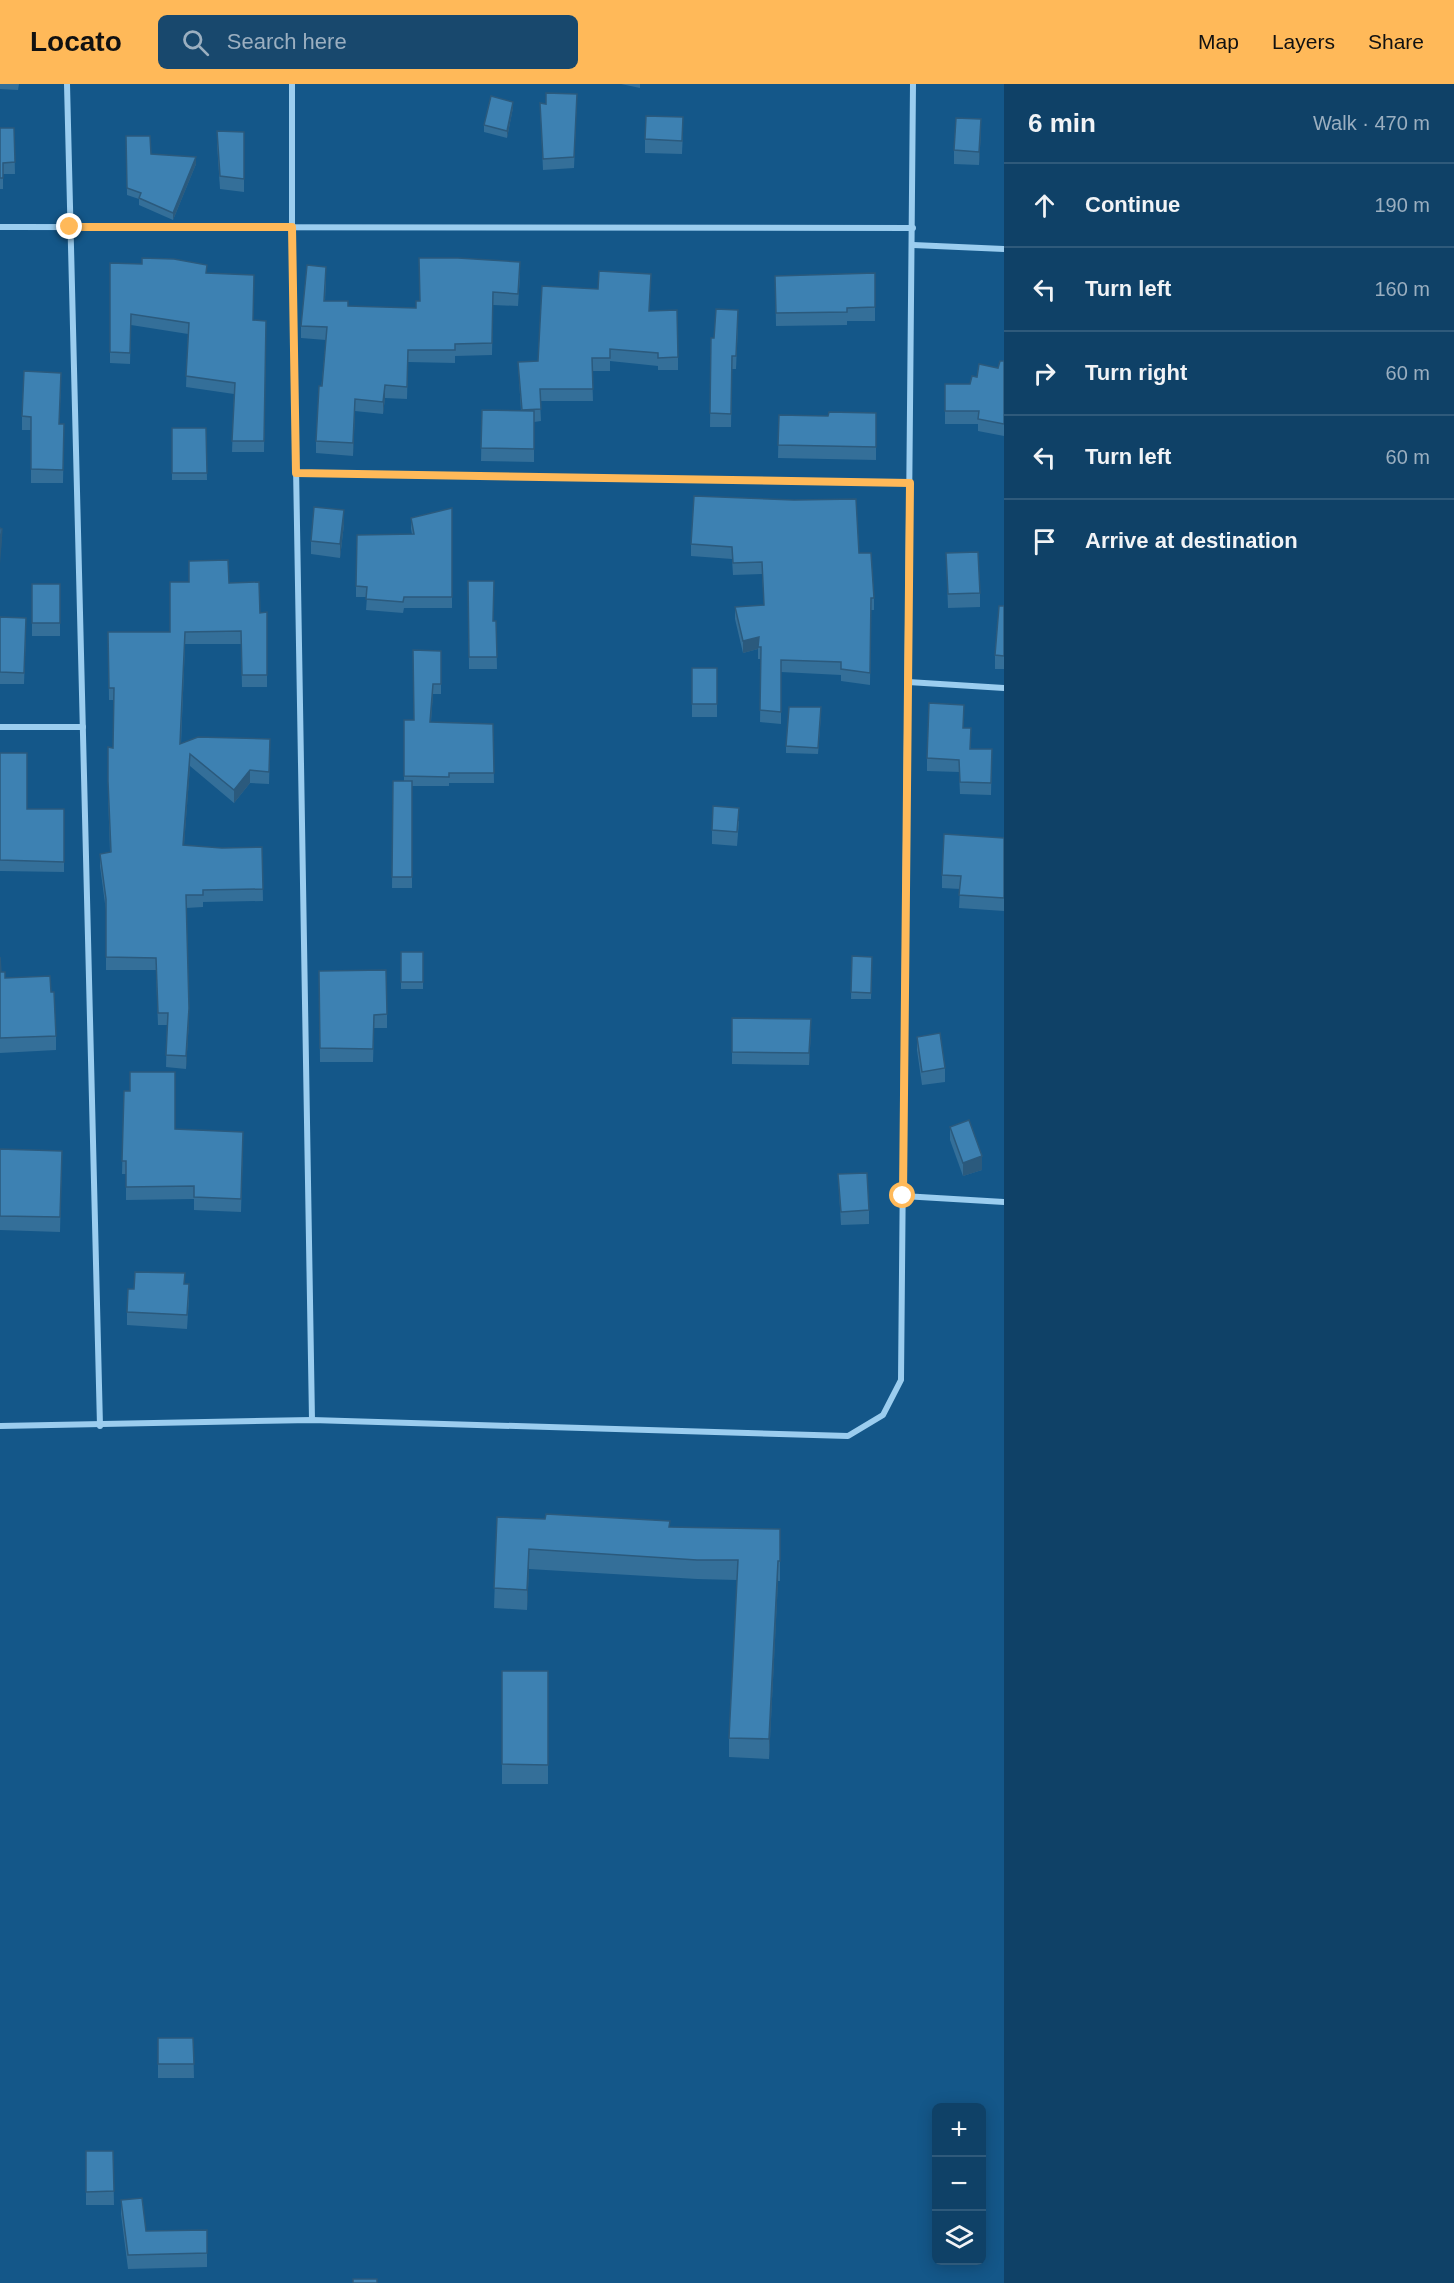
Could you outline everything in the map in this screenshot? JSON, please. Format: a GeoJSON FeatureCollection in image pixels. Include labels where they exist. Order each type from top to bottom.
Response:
{"type":"FeatureCollection","features":[{"type":"Feature","properties":{"kind":"street"},"geometry":{"type":"LineString","coordinates":[[67,84],[100,1426]]}},
{"type":"Feature","properties":{"kind":"street"},"geometry":{"type":"LineString","coordinates":[[292,84],[292,227],[312,1420]]}},
{"type":"Feature","properties":{"kind":"street"},"geometry":{"type":"LineString","coordinates":[[0,1426],[100,1426],[312,1420],[848,1436],[883,1415],[901,1380],[914,84]]}},
{"type":"Feature","properties":{"kind":"street"},"geometry":{"type":"LineString","coordinates":[[0,227],[913,228]]}},
{"type":"Feature","properties":{"kind":"street"},"geometry":{"type":"LineString","coordinates":[[913,246],[1004,249]]}},
{"type":"Feature","properties":{"kind":"street"},"geometry":{"type":"LineString","coordinates":[[296,473],[910,483]]}},
{"type":"Feature","properties":{"kind":"street"},"geometry":{"type":"LineString","coordinates":[[908,681],[1004,688]]}},
{"type":"Feature","properties":{"kind":"street"},"geometry":{"type":"LineString","coordinates":[[0,727],[83,727]]}},
{"type":"Feature","properties":{"kind":"street"},"geometry":{"type":"LineString","coordinates":[[903,1196],[1004,1202]]}},
{"type":"Feature","properties":{"kind":"building"},"geometry":{"type":"Polygon","coordinates":[[[546,93],[577,94],[574,157],[543,159],[540,103],[546,104],[546,93]]]}},
{"type":"Feature","properties":{"kind":"building"},"geometry":{"type":"Polygon","coordinates":[[[491,96],[513,102],[507,131],[484,125],[491,96]]]}},
{"type":"Feature","properties":{"kind":"building"},"geometry":{"type":"Polygon","coordinates":[[[646,116],[683,117],[682,141],[645,139],[646,116]]]}},
{"type":"Feature","properties":{"kind":"building"},"geometry":{"type":"Polygon","coordinates":[[[956,118],[981,119],[979,152],[954,150],[956,118]]]}},
{"type":"Feature","properties":{"kind":"building"},"geometry":{"type":"Polygon","coordinates":[[[0,128],[14,128],[15,162],[3,163],[3,178],[0,178],[0,128]]]}},
{"type":"Feature","properties":{"kind":"building"},"geometry":{"type":"Polygon","coordinates":[[[217,131],[244,132],[244,179],[220,176],[217,131]]]}},
{"type":"Feature","properties":{"kind":"building"},"geometry":{"type":"Polygon","coordinates":[[[126,136],[150,136],[151,154],[196,157],[173,213],[139,198],[141,193],[127,188],[126,136]]]}},
{"type":"Feature","properties":{"kind":"building"},"geometry":{"type":"Polygon","coordinates":[[[142,258],[174,259],[207,265],[206,273],[254,275],[253,320],[266,321],[264,441],[232,441],[235,383],[186,376],[189,323],[131,314],[130,353],[110,352],[110,263],[142,264],[142,258]]]}},
{"type":"Feature","properties":{"kind":"building"},"geometry":{"type":"Polygon","coordinates":[[[419,258],[520,262],[518,294],[493,292],[492,343],[455,344],[455,350],[408,350],[407,387],[385,385],[383,402],[355,399],[353,443],[316,441],[319,386],[322,386],[327,327],[301,326],[307,265],[326,267],[324,301],[348,301],[348,306],[416,308],[416,301],[420,301],[419,258]]]}},
{"type":"Feature","properties":{"kind":"building"},"geometry":{"type":"Polygon","coordinates":[[[599,271],[651,274],[649,311],[677,310],[678,357],[658,358],[658,353],[610,349],[610,358],[592,358],[593,389],[540,389],[541,409],[522,410],[518,362],[538,361],[542,286],[598,289],[599,271]]]}},
{"type":"Feature","properties":{"kind":"building"},"geometry":{"type":"Polygon","coordinates":[[[875,273],[875,307],[847,308],[847,312],[776,313],[775,276],[875,273]]]}},
{"type":"Feature","properties":{"kind":"building"},"geometry":{"type":"Polygon","coordinates":[[[716,309],[738,310],[736,356],[732,356],[731,414],[710,413],[711,338],[714,338],[716,309]]]}},
{"type":"Feature","properties":{"kind":"building"},"geometry":{"type":"Polygon","coordinates":[[[1000,361],[1004,361],[1004,424],[978,419],[979,411],[945,411],[945,384],[970,384],[972,376],[977,377],[979,364],[998,368],[1000,361]]]}},
{"type":"Feature","properties":{"kind":"building"},"geometry":{"type":"Polygon","coordinates":[[[24,371],[61,373],[59,424],[64,424],[63,470],[31,469],[31,417],[22,416],[24,371]]]}},
{"type":"Feature","properties":{"kind":"building"},"geometry":{"type":"Polygon","coordinates":[[[482,410],[534,411],[534,449],[481,448],[482,410]]]}},
{"type":"Feature","properties":{"kind":"building"},"geometry":{"type":"Polygon","coordinates":[[[829,412],[876,413],[876,447],[778,445],[779,415],[828,416],[829,412]]]}},
{"type":"Feature","properties":{"kind":"building"},"geometry":{"type":"Polygon","coordinates":[[[172,428],[206,428],[207,473],[172,473],[172,428]]]}},
{"type":"Feature","properties":{"kind":"building"},"geometry":{"type":"Polygon","coordinates":[[[694,496],[794,500],[856,499],[859,553],[871,553],[874,598],[871,598],[870,673],[841,669],[841,662],[781,660],[781,712],[760,710],[761,647],[758,647],[759,637],[743,641],[735,607],[764,605],[762,562],[733,563],[732,547],[691,544],[694,496]]]}},
{"type":"Feature","properties":{"kind":"building"},"geometry":{"type":"Polygon","coordinates":[[[314,507],[344,510],[340,544],[311,541],[314,507]]]}},
{"type":"Feature","properties":{"kind":"building"},"geometry":{"type":"Polygon","coordinates":[[[452,508],[452,597],[404,597],[403,602],[366,599],[367,587],[356,586],[357,535],[414,534],[411,518],[452,508]]]}},
{"type":"Feature","properties":{"kind":"building"},"geometry":{"type":"Polygon","coordinates":[[[0,528],[2,529],[0,552],[0,528]]]}},
{"type":"Feature","properties":{"kind":"building"},"geometry":{"type":"Polygon","coordinates":[[[978,552],[980,593],[948,594],[946,553],[978,552]]]}},
{"type":"Feature","properties":{"kind":"building"},"geometry":{"type":"Polygon","coordinates":[[[228,560],[229,583],[259,582],[260,613],[267,612],[267,675],[242,675],[241,631],[185,632],[180,744],[198,737],[270,739],[269,772],[250,770],[234,790],[190,754],[183,845],[222,848],[262,847],[263,889],[203,890],[203,895],[186,895],[189,1008],[186,1056],[166,1055],[168,1013],[158,1013],[156,958],[106,957],[106,899],[100,854],[111,852],[108,747],[113,748],[114,688],[109,688],[108,632],[170,632],[170,582],[189,582],[189,561],[228,560]]]}},
{"type":"Feature","properties":{"kind":"building"},"geometry":{"type":"Polygon","coordinates":[[[468,581],[494,581],[493,621],[496,621],[497,657],[469,657],[468,581]]]}},
{"type":"Feature","properties":{"kind":"building"},"geometry":{"type":"Polygon","coordinates":[[[32,584],[60,584],[60,623],[32,623],[32,584]]]}},
{"type":"Feature","properties":{"kind":"building"},"geometry":{"type":"Polygon","coordinates":[[[999,606],[1004,606],[1004,656],[995,655],[999,606]]]}},
{"type":"Feature","properties":{"kind":"building"},"geometry":{"type":"Polygon","coordinates":[[[0,617],[26,618],[24,673],[0,672],[0,617]]]}},
{"type":"Feature","properties":{"kind":"building"},"geometry":{"type":"Polygon","coordinates":[[[413,650],[441,651],[441,684],[433,684],[430,722],[493,724],[494,773],[449,773],[449,777],[404,776],[404,720],[414,720],[413,650]]]}},
{"type":"Feature","properties":{"kind":"building"},"geometry":{"type":"Polygon","coordinates":[[[692,668],[717,668],[717,704],[692,704],[692,668]]]}},
{"type":"Feature","properties":{"kind":"building"},"geometry":{"type":"Polygon","coordinates":[[[929,703],[964,705],[963,728],[971,728],[970,749],[992,749],[991,783],[960,782],[959,760],[927,758],[929,703]]]}},
{"type":"Feature","properties":{"kind":"building"},"geometry":{"type":"Polygon","coordinates":[[[789,707],[821,707],[818,748],[786,746],[789,707]]]}},
{"type":"Feature","properties":{"kind":"building"},"geometry":{"type":"Polygon","coordinates":[[[0,753],[27,753],[27,809],[64,809],[64,862],[0,860],[0,753]]]}},
{"type":"Feature","properties":{"kind":"building"},"geometry":{"type":"Polygon","coordinates":[[[393,781],[412,781],[412,877],[392,877],[393,781]]]}},
{"type":"Feature","properties":{"kind":"building"},"geometry":{"type":"Polygon","coordinates":[[[713,806],[739,808],[737,832],[712,830],[713,806]]]}},
{"type":"Feature","properties":{"kind":"building"},"geometry":{"type":"Polygon","coordinates":[[[944,834],[1004,838],[1004,898],[959,895],[961,876],[942,875],[944,834]]]}},
{"type":"Feature","properties":{"kind":"building"},"geometry":{"type":"Polygon","coordinates":[[[401,952],[423,952],[423,982],[401,982],[401,952]]]}},
{"type":"Feature","properties":{"kind":"building"},"geometry":{"type":"Polygon","coordinates":[[[852,956],[872,957],[871,993],[851,992],[852,956]]]}},
{"type":"Feature","properties":{"kind":"building"},"geometry":{"type":"Polygon","coordinates":[[[0,957],[1,972],[5,972],[5,978],[50,976],[51,992],[54,992],[56,1036],[0,1038],[0,957]]]}},
{"type":"Feature","properties":{"kind":"building"},"geometry":{"type":"Polygon","coordinates":[[[386,970],[387,1014],[374,1015],[373,1049],[320,1048],[319,971],[386,970]]]}},
{"type":"Feature","properties":{"kind":"building"},"geometry":{"type":"Polygon","coordinates":[[[732,1018],[811,1019],[809,1053],[732,1052],[732,1018]]]}},
{"type":"Feature","properties":{"kind":"building"},"geometry":{"type":"Polygon","coordinates":[[[940,1033],[945,1068],[922,1072],[917,1037],[940,1033]]]}},
{"type":"Feature","properties":{"kind":"building"},"geometry":{"type":"Polygon","coordinates":[[[130,1072],[175,1072],[175,1129],[243,1132],[241,1199],[194,1197],[194,1186],[126,1187],[126,1161],[122,1161],[124,1091],[130,1091],[130,1072]]]}},
{"type":"Feature","properties":{"kind":"building"},"geometry":{"type":"Polygon","coordinates":[[[969,1120],[982,1156],[963,1163],[950,1127],[969,1120]]]}},
{"type":"Feature","properties":{"kind":"building"},"geometry":{"type":"Polygon","coordinates":[[[0,1149],[62,1151],[60,1217],[0,1216],[0,1149]]]}},
{"type":"Feature","properties":{"kind":"building"},"geometry":{"type":"Polygon","coordinates":[[[867,1173],[869,1210],[841,1212],[838,1174],[867,1173]]]}},
{"type":"Feature","properties":{"kind":"building"},"geometry":{"type":"Polygon","coordinates":[[[135,1272],[185,1273],[184,1284],[189,1284],[187,1315],[127,1312],[128,1289],[134,1289],[135,1272]]]}},
{"type":"Feature","properties":{"kind":"building"},"geometry":{"type":"Polygon","coordinates":[[[546,1514],[670,1521],[669,1527],[780,1529],[769,1739],[729,1738],[738,1560],[697,1560],[529,1549],[527,1590],[494,1588],[497,1517],[545,1519],[546,1514]]]}},
{"type":"Feature","properties":{"kind":"building"},"geometry":{"type":"Polygon","coordinates":[[[502,1671],[548,1671],[548,1765],[502,1764],[502,1671]]]}},
{"type":"Feature","properties":{"kind":"building"},"geometry":{"type":"Polygon","coordinates":[[[158,2038],[193,2038],[194,2064],[158,2064],[158,2038]]]}},
{"type":"Feature","properties":{"kind":"building"},"geometry":{"type":"Polygon","coordinates":[[[86,2151],[113,2151],[114,2191],[86,2192],[86,2151]]]}},
{"type":"Feature","properties":{"kind":"building"},"geometry":{"type":"Polygon","coordinates":[[[142,2198],[146,2231],[207,2230],[207,2253],[128,2255],[121,2200],[142,2198]]]}},
{"type":"Feature","properties":{"kind":"building"},"geometry":{"type":"Polygon","coordinates":[[[353,2279],[377,2279],[377,2283],[353,2283],[353,2279]]]}},
{"type":"Feature","properties":{"kind":"route"},"geometry":{"type":"LineString","coordinates":[[70,227],[292,227],[296,473],[910,483],[903,1196]]}}]}
